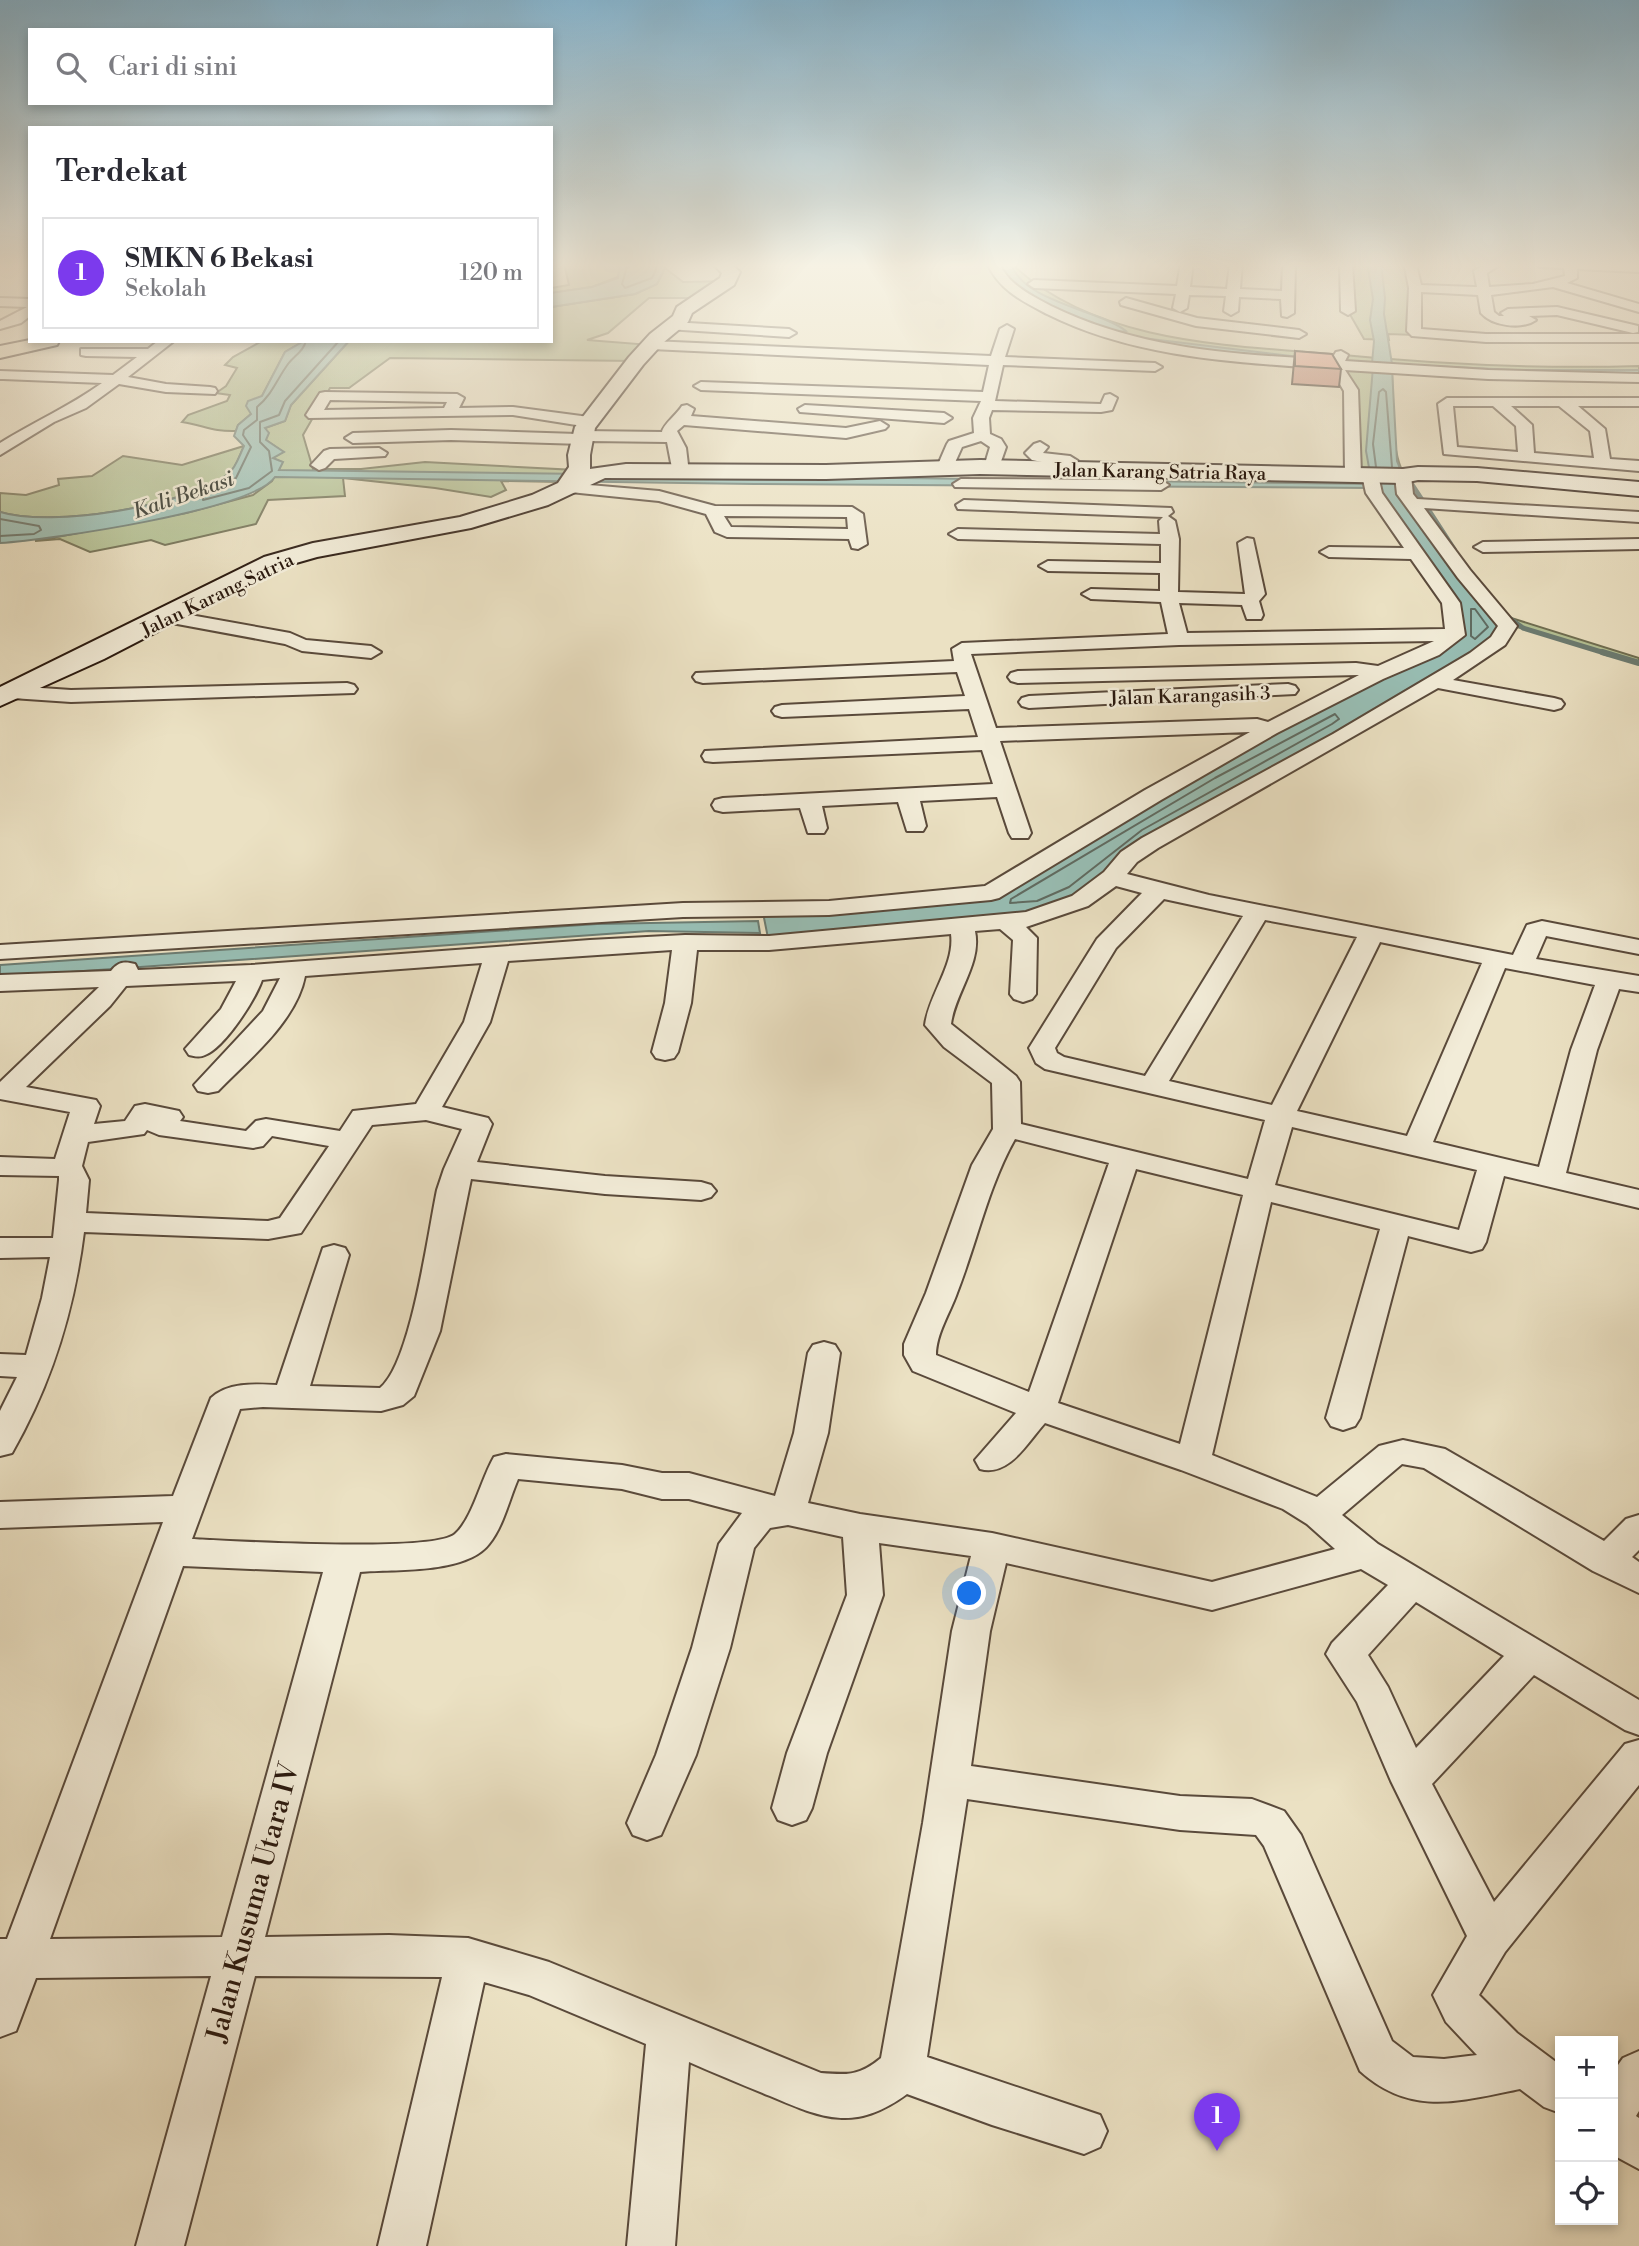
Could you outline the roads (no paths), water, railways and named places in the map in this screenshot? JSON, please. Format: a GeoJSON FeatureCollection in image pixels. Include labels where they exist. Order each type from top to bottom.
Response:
{"type":"FeatureCollection","features":[{"type":"Feature","properties":{"kind":"street"},"geometry":{"type":"LineString","coordinates":[[0,450],[36,426],[81,405],[133,368]]}},
{"type":"Feature","properties":{"kind":"street"},"geometry":{"type":"LineString","coordinates":[[566,488],[580,467],[579,455],[585,432],[634,368]]}},
{"type":"Feature","properties":{"kind":"street"},"geometry":{"type":"LineString","coordinates":[[681,473],[678,448],[669,430],[698,402],[701,386],[714,368]]}},
{"type":"Feature","properties":{"kind":"street"},"geometry":{"type":"LineString","coordinates":[[982,436],[981,418],[988,401],[987,378],[992,368]]}},
{"type":"Feature","properties":{"kind":"street"},"geometry":{"type":"LineString","coordinates":[[1340,368],[1343,381],[1351,390],[1362,474],[1451,603],[1455,635]]}},
{"type":"Feature","properties":{"kind":"street"},"geometry":{"type":"LineString","coordinates":[[1351,390],[1358,382],[1359,368]]}},
{"type":"Feature","properties":{"kind":"street"},"geometry":{"type":"LineString","coordinates":[[1416,368],[1566,368]]}},
{"type":"Feature","properties":{"kind":"street"},"geometry":{"type":"LineString","coordinates":[[1416,368],[1492,377],[1639,378]]}},
{"type":"Feature","properties":{"kind":"street"},"geometry":{"type":"LineString","coordinates":[[1,376],[118,379],[166,388],[210,391]]}},
{"type":"Feature","properties":{"kind":"street"},"geometry":{"type":"LineString","coordinates":[[701,386],[1101,408],[1107,407],[1111,398]]}},
{"type":"Feature","properties":{"kind":"street"},"geometry":{"type":"LineString","coordinates":[[513,411],[527,396]]}},
{"type":"Feature","properties":{"kind":"street"},"geometry":{"type":"LineString","coordinates":[[1496,401],[1524,425],[1526,457]]}},
{"type":"Feature","properties":{"kind":"street"},"geometry":{"type":"LineString","coordinates":[[1636,404],[1496,401],[1445,403],[1448,450],[1639,466]]}},
{"type":"Feature","properties":{"kind":"street"},"geometry":{"type":"LineString","coordinates":[[1563,402],[1597,429],[1603,463]]}},
{"type":"Feature","properties":{"kind":"street"},"geometry":{"type":"LineString","coordinates":[[786,408],[944,418]]}},
{"type":"Feature","properties":{"kind":"street"},"geometry":{"type":"LineString","coordinates":[[408,428],[308,426],[314,415],[513,411],[585,432]]}},
{"type":"Feature","properties":{"kind":"street"},"geometry":{"type":"LineString","coordinates":[[681,420],[846,433],[880,426]]}},
{"type":"Feature","properties":{"kind":"street"},"geometry":{"type":"LineString","coordinates":[[12,424],[36,426]]}},
{"type":"Feature","properties":{"kind":"street"},"geometry":{"type":"LineString","coordinates":[[353,438],[585,432],[673,437]]}},
{"type":"Feature","properties":{"kind":"street"},"geometry":{"type":"LineString","coordinates":[[442,453],[451,435]]}},
{"type":"Feature","properties":{"kind":"street"},"geometry":{"type":"LineString","coordinates":[[945,467],[956,444],[982,436],[996,442],[998,447],[992,467]]}},
{"type":"Feature","properties":{"kind":"street"},"geometry":{"type":"LineString","coordinates":[[1040,447],[1032,453],[1038,457],[1070,461],[1054,469]]}},
{"type":"Feature","properties":{"kind":"street"},"geometry":{"type":"LineString","coordinates":[[319,464],[332,454],[393,453]]}},
{"type":"Feature","properties":{"kind":"street"},"geometry":{"type":"LineString","coordinates":[[580,467],[681,473]]}},
{"type":"Feature","properties":{"kind":"street","name":"Jalan Karang Satria Raya"},"geometry":{"type":"LineString","coordinates":[[681,473],[992,467],[1017,476],[1054,469],[1159,478],[1362,474],[1403,477],[1408,474],[1442,474],[1639,489]]}},
{"type":"Feature","properties":{"kind":"street"},"geometry":{"type":"LineString","coordinates":[[566,488],[600,472],[681,473]]}},
{"type":"Feature","properties":{"kind":"street"},"geometry":{"type":"LineString","coordinates":[[961,484],[1017,476],[1159,478],[1171,539],[1169,598],[1179,639]]}},
{"type":"Feature","properties":{"kind":"street"},"geometry":{"type":"LineString","coordinates":[[0,983],[251,973],[685,942],[769,943],[1030,919],[1080,901],[1112,877],[1129,857],[1150,843],[1340,738],[1494,645],[1508,626],[1464,574],[1405,494],[1403,477]]}},
{"type":"Feature","properties":{"kind":"street","name":"Jalan Karang Satria"},"geometry":{"type":"LineString","coordinates":[[6,695],[290,556],[463,523],[566,488],[666,496],[713,511],[852,512],[855,514],[858,539]]}},
{"type":"Feature","properties":{"kind":"street"},"geometry":{"type":"LineString","coordinates":[[1423,503],[1639,517]]}},
{"type":"Feature","properties":{"kind":"street"},"geometry":{"type":"LineString","coordinates":[[964,505],[1166,512]]}},
{"type":"Feature","properties":{"kind":"street"},"geometry":{"type":"LineString","coordinates":[[1479,508],[1490,537],[1639,544]]}},
{"type":"Feature","properties":{"kind":"street"},"geometry":{"type":"LineString","coordinates":[[958,534],[1171,539]]}},
{"type":"Feature","properties":{"kind":"street"},"geometry":{"type":"LineString","coordinates":[[1247,543],[1255,594],[1250,600]]}},
{"type":"Feature","properties":{"kind":"street"},"geometry":{"type":"LineString","coordinates":[[1329,552],[1417,554]]}},
{"type":"Feature","properties":{"kind":"street"},"geometry":{"type":"LineString","coordinates":[[1048,566],[1169,568]]}},
{"type":"Feature","properties":{"kind":"street"},"geometry":{"type":"LineString","coordinates":[[1091,594],[1250,600]]}},
{"type":"Feature","properties":{"kind":"street"},"geometry":{"type":"LineString","coordinates":[[1250,600],[1260,638]]}},
{"type":"Feature","properties":{"kind":"street"},"geometry":{"type":"LineString","coordinates":[[168,617],[290,639],[302,645],[371,652]]}},
{"type":"Feature","properties":{"kind":"street"},"geometry":{"type":"LineString","coordinates":[[1020,833],[961,653],[962,649],[1179,639],[1455,635]]}},
{"type":"Feature","properties":{"kind":"street"},"geometry":{"type":"LineString","coordinates":[[0,952],[136,950],[587,915],[829,908],[991,893],[1153,795],[1270,729],[1381,673],[1432,651],[1455,635]]}},
{"type":"Feature","properties":{"kind":"street"},"geometry":{"type":"LineString","coordinates":[[1155,641],[1163,695]]}},
{"type":"Feature","properties":{"kind":"street"},"geometry":{"type":"LineString","coordinates":[[703,677],[966,666]]}},
{"type":"Feature","properties":{"kind":"street"},"geometry":{"type":"LineString","coordinates":[[1018,677],[1356,669],[1554,704]]}},
{"type":"Feature","properties":{"kind":"street","name":"Jalan Karangasih 3"},"geometry":{"type":"LineString","coordinates":[[1029,702],[1352,688]]}},
{"type":"Feature","properties":{"kind":"street"},"geometry":{"type":"LineString","coordinates":[[6,695],[347,690]]}},
{"type":"Feature","properties":{"kind":"street"},"geometry":{"type":"LineString","coordinates":[[782,711],[978,702]]}},
{"type":"Feature","properties":{"kind":"street"},"geometry":{"type":"LineString","coordinates":[[713,756],[1235,726],[1270,729]]}},
{"type":"Feature","properties":{"kind":"street"},"geometry":{"type":"LineString","coordinates":[[723,805],[1006,790]]}},
{"type":"Feature","properties":{"kind":"street"},"geometry":{"type":"LineString","coordinates":[[908,796],[915,826]]}},
{"type":"Feature","properties":{"kind":"street"},"geometry":{"type":"LineString","coordinates":[[810,802],[816,828]]}},
{"type":"Feature","properties":{"kind":"street"},"geometry":{"type":"LineString","coordinates":[[1112,877],[1158,891],[1258,912],[1509,962],[1639,984]]}},
{"type":"Feature","properties":{"kind":"street"},"geometry":{"type":"LineString","coordinates":[[1158,891],[1105,944],[1042,1048],[1045,1057],[1055,1063],[1418,1146],[1492,1167],[1639,1199]]}},
{"type":"Feature","properties":{"kind":"street"},"geometry":{"type":"LineString","coordinates":[[762,908],[769,943]]}},
{"type":"Feature","properties":{"kind":"street"},"geometry":{"type":"LineString","coordinates":[[1154,1084],[1258,912]]}},
{"type":"Feature","properties":{"kind":"street"},"geometry":{"type":"LineString","coordinates":[[1006,922],[1025,938],[1023,994]]}},
{"type":"Feature","properties":{"kind":"street"},"geometry":{"type":"LineString","coordinates":[[962,926],[967,940],[938,1012],[938,1025],[953,1041],[997,1072],[1006,1082],[1007,1129],[986,1165],[971,1202],[942,1293],[920,1344],[920,1355],[924,1363],[1040,1409],[1193,1461],[1295,1500],[1319,1515],[1364,1554],[1639,1719]]}},
{"type":"Feature","properties":{"kind":"street"},"geometry":{"type":"LineString","coordinates":[[1418,1146],[1509,962],[1536,930],[1542,928],[1639,947]]}},
{"type":"Feature","properties":{"kind":"street"},"geometry":{"type":"LineString","coordinates":[[1193,1461],[1259,1189],[1281,1115],[1371,933]]}},
{"type":"Feature","properties":{"kind":"street"},"geometry":{"type":"LineString","coordinates":[[665,1052],[678,1003],[685,942]]}},
{"type":"Feature","properties":{"kind":"street"},"geometry":{"type":"LineString","coordinates":[[2,1092],[101,1001],[120,979],[136,950]]}},
{"type":"Feature","properties":{"kind":"street"},"geometry":{"type":"LineString","coordinates":[[426,1112],[477,1022],[497,954]]}},
{"type":"Feature","properties":{"kind":"street"},"geometry":{"type":"LineString","coordinates":[[208,1085],[274,1014],[287,995],[294,970]]}},
{"type":"Feature","properties":{"kind":"street"},"geometry":{"type":"LineString","coordinates":[[198,1049],[235,1007],[248,985],[251,973]]}},
{"type":"Feature","properties":{"kind":"street"},"geometry":{"type":"LineString","coordinates":[[1550,1179],[1584,1051],[1609,980]]}},
{"type":"Feature","properties":{"kind":"street"},"geometry":{"type":"LineString","coordinates":[[2,1092],[86,1105],[67,1168]]}},
{"type":"Feature","properties":{"kind":"street"},"geometry":{"type":"LineString","coordinates":[[76,1135],[134,1128],[145,1112],[169,1117],[159,1127],[253,1140],[266,1127],[346,1140]]}},
{"type":"Feature","properties":{"kind":"street"},"geometry":{"type":"LineString","coordinates":[[0,1248],[68,1234],[279,1230],[296,1220],[363,1117],[426,1112],[478,1124],[458,1169],[424,1331],[401,1388],[391,1397],[381,1400],[290,1397],[236,1397],[228,1400],[10,1959],[0,2016]]}},
{"type":"Feature","properties":{"kind":"street"},"geometry":{"type":"LineString","coordinates":[[1007,1129],[1471,1242],[1492,1167]]}},
{"type":"Feature","properties":{"kind":"street"},"geometry":{"type":"LineString","coordinates":[[992,1460],[1040,1409],[1069,1333],[1125,1159]]}},
{"type":"Feature","properties":{"kind":"street"},"geometry":{"type":"LineString","coordinates":[[0,1166],[67,1168],[73,1173],[74,1180],[56,1304],[38,1367],[0,1444]]}},
{"type":"Feature","properties":{"kind":"street"},"geometry":{"type":"LineString","coordinates":[[458,1169],[606,1185],[701,1191]]}},
{"type":"Feature","properties":{"kind":"street"},"geometry":{"type":"LineString","coordinates":[[1342,1418],[1396,1224]]}},
{"type":"Feature","properties":{"kind":"street"},"geometry":{"type":"LineString","coordinates":[[290,1397],[334,1255]]}},
{"type":"Feature","properties":{"kind":"street"},"geometry":{"type":"LineString","coordinates":[[788,1512],[811,1433],[824,1353]]}},
{"type":"Feature","properties":{"kind":"street"},"geometry":{"type":"LineString","coordinates":[[0,1365],[38,1367]]}},
{"type":"Feature","properties":{"kind":"street"},"geometry":{"type":"LineString","coordinates":[[1319,1515],[1391,1455],[1417,1454],[1433,1458],[1639,1579]]}},
{"type":"Feature","properties":{"kind":"street"},"geometry":{"type":"LineString","coordinates":[[170,1552],[345,1559],[447,1552],[465,1546],[477,1534],[506,1466],[622,1477],[662,1486],[689,1486],[788,1512],[860,1527],[992,1546],[1212,1596],[1364,1554]]}},
{"type":"Feature","properties":{"kind":"street"},"geometry":{"type":"LineString","coordinates":[[0,1515],[186,1508]]}},
{"type":"Feature","properties":{"kind":"street"},"geometry":{"type":"LineString","coordinates":[[647,1823],[676,1755],[711,1648],[737,1544],[759,1516],[788,1512]]}},
{"type":"Feature","properties":{"kind":"street"},"geometry":{"type":"LineString","coordinates":[[792,1808],[811,1741],[865,1594],[860,1527]]}},
{"type":"Feature","properties":{"kind":"street"},"geometry":{"type":"LineString","coordinates":[[1606,1561],[1639,1528]]}},
{"type":"Feature","properties":{"kind":"street"},"geometry":{"type":"LineString","coordinates":[[10,1959],[389,1955],[468,1958],[534,1976],[820,2095],[855,2098],[880,2088],[902,2070],[971,1631],[992,1546]]}},
{"type":"Feature","properties":{"kind":"street","name":"Jalan Kusuma Utara IV"},"geometry":{"type":"LineString","coordinates":[[160,2246],[345,1559]]}},
{"type":"Feature","properties":{"kind":"street"},"geometry":{"type":"LineString","coordinates":[[1412,1583],[1345,1654],[1362,1675],[1380,1706],[1411,1780],[1490,1938]]}},
{"type":"Feature","properties":{"kind":"street"},"geometry":{"type":"LineString","coordinates":[[1411,1780],[1531,1653]]}},
{"type":"Feature","properties":{"kind":"street"},"geometry":{"type":"LineString","coordinates":[[1555,2088],[1525,2067],[1466,2014],[1455,1995],[1490,1938],[1639,1756]]}},
{"type":"Feature","properties":{"kind":"street"},"geometry":{"type":"LineString","coordinates":[[949,1780],[1180,1814],[1252,1815],[1264,1819],[1280,1835],[1376,2056],[1397,2073],[1419,2080],[1450,2079],[1525,2067]]}},
{"type":"Feature","properties":{"kind":"street"},"geometry":{"type":"LineString","coordinates":[[402,2246],[468,1958]]}},
{"type":"Feature","properties":{"kind":"street"},"geometry":{"type":"LineString","coordinates":[[651,2246],[669,2034]]}},
{"type":"Feature","properties":{"kind":"street"},"geometry":{"type":"LineString","coordinates":[[902,2070],[992,2103],[1084,2131]]}},
{"type":"Feature","properties":{"kind":"street"},"geometry":{"type":"LineString","coordinates":[[1618,2102],[1639,2073]]}},
{"type":"Feature","properties":{"kind":"street"},"geometry":{"type":"LineString","coordinates":[[1618,2131],[1639,2146]]}},
{"type":"Feature","properties":{"kind":"water"},"geometry":{"type":"Polygon","coordinates":[[[277,368],[325,368],[291,405],[285,421],[265,428],[269,433],[266,440],[284,452],[273,458],[283,462],[279,470],[1372,484],[1366,451],[1373,368],[1639,370],[1639,374],[1392,369],[1397,461],[1403,476],[1403,487],[1505,633],[1049,913],[769,943],[762,908],[991,893],[1169,786],[1432,651],[1455,621],[1373,488],[754,484],[275,477],[258,489],[229,501],[190,512],[101,530],[0,543],[0,512],[52,517],[117,511],[182,496],[228,474],[236,465],[244,446],[234,436],[238,425],[251,414],[246,406],[248,401],[262,396],[277,368]]]}},
{"type":"Feature","properties":{"kind":"water"},"geometry":{"type":"Polygon","coordinates":[[[758,921],[760,933],[649,931],[0,977],[0,965],[597,924],[758,921]]]}},
{"type":"Feature","properties":{"kind":"waterway"},"geometry":{"type":"LineString","coordinates":[[1411,483],[1454,549]]}},
{"type":"Feature","properties":{"kind":"waterway"},"geometry":{"type":"LineString","coordinates":[[1505,615],[1523,628],[1608,654]]}},
{"type":"Feature","properties":{"kind":"waterway"},"geometry":{"type":"LineString","coordinates":[[1602,652],[1639,663]]}},
{"type":"Feature","properties":{"kind":"place","name":"SMKN 6 Bekasi"},"geometry":{"type":"Point","coordinates":[1217,2151]}},
{"type":"Feature","properties":{"kind":"water label","name":"Kali Bekasi"},"geometry":{"type":"Point","coordinates":[183,495]}}]}
